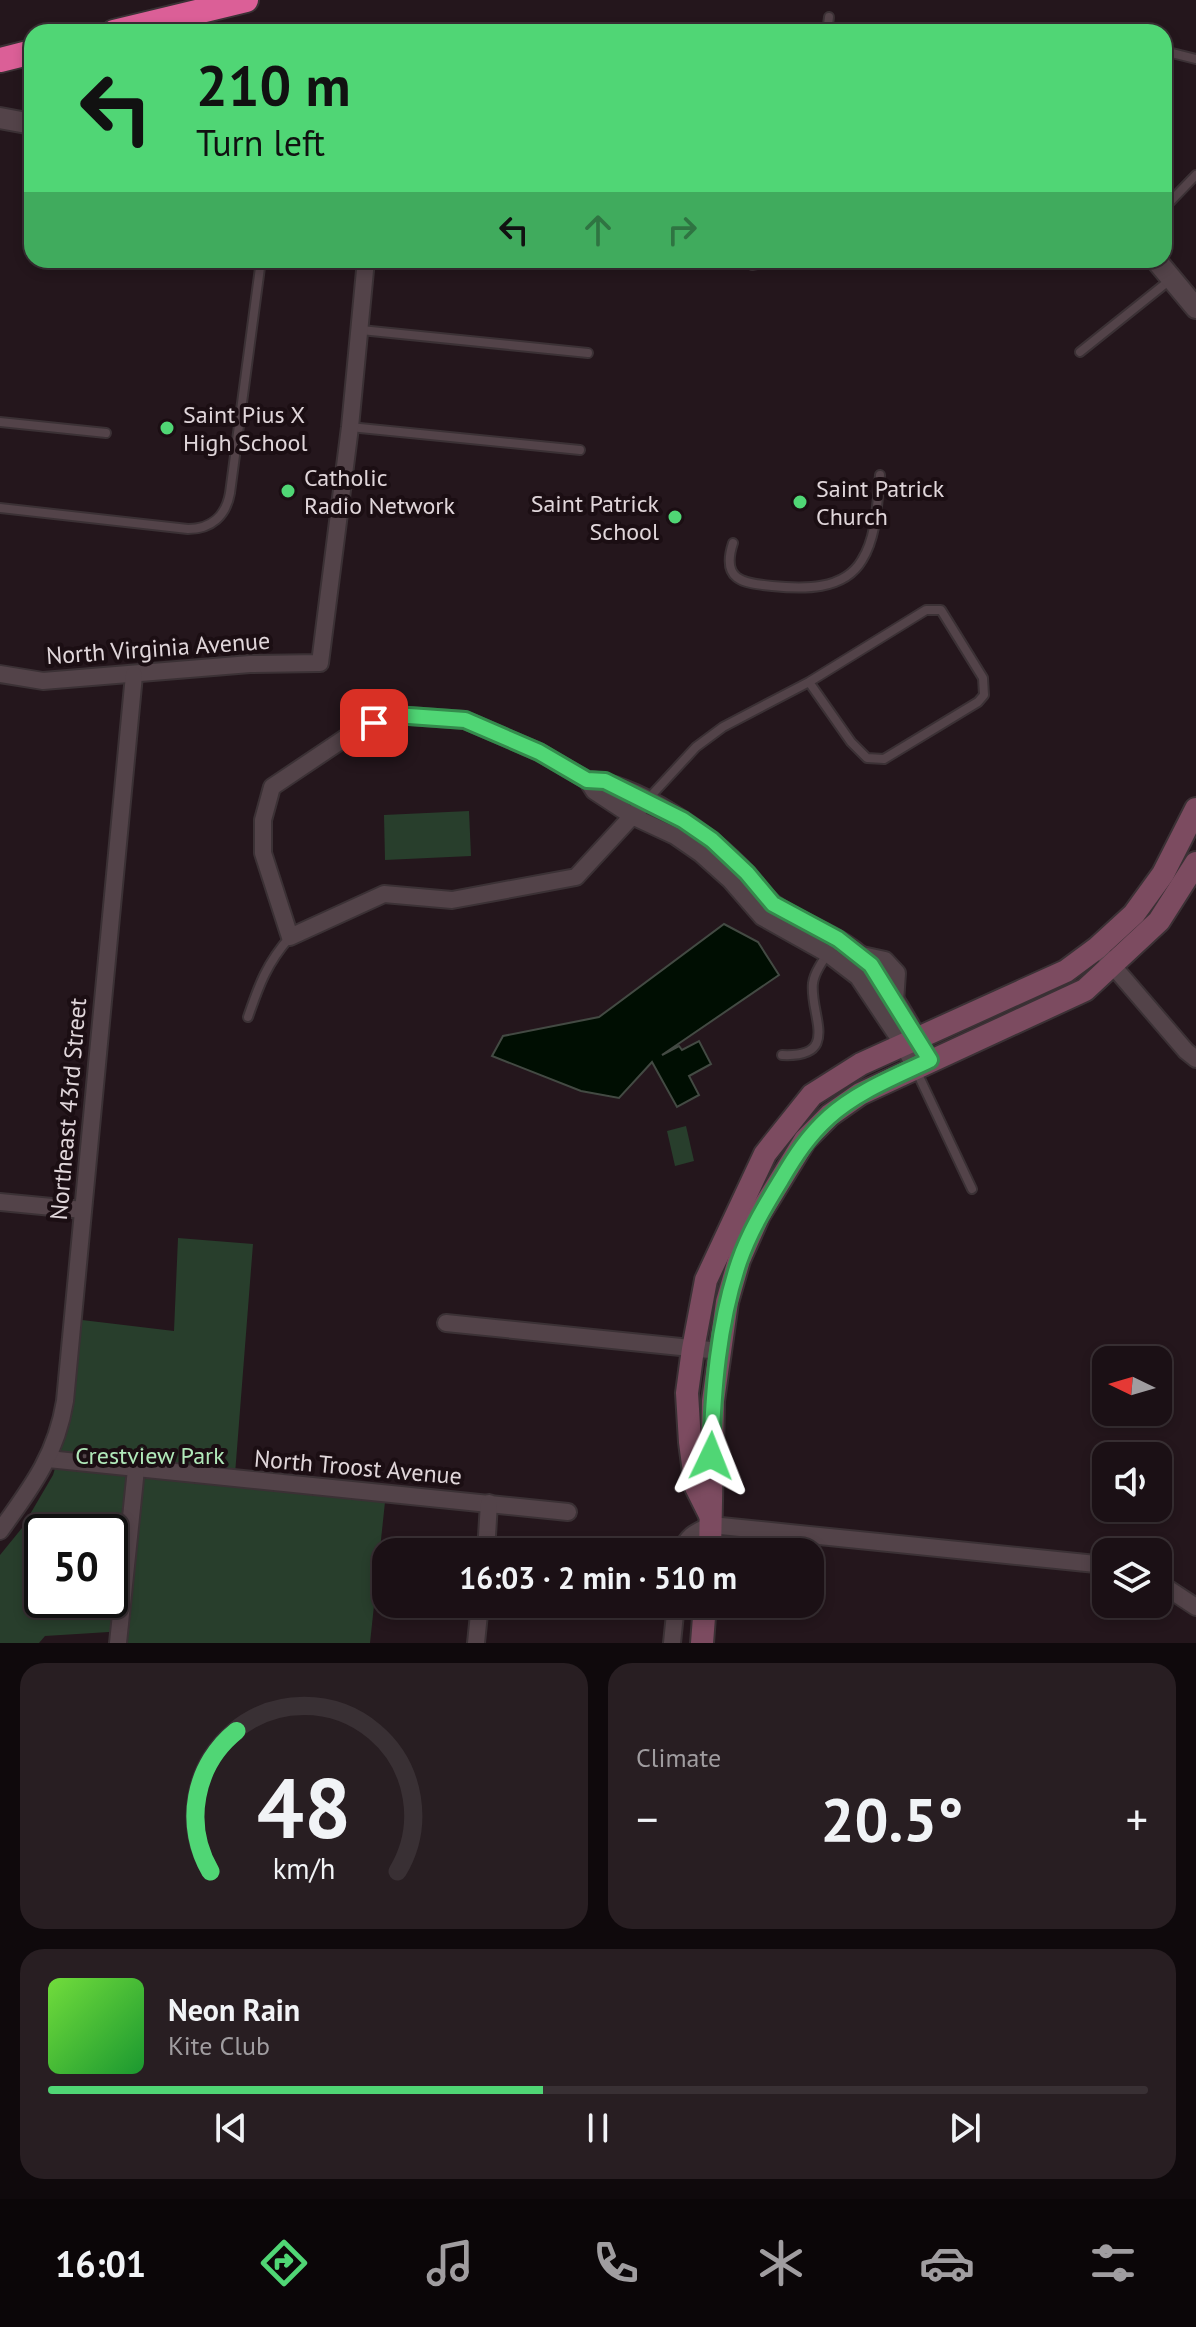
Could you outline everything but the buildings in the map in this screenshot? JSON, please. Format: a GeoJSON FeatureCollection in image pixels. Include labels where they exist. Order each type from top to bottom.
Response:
{"type":"FeatureCollection","features":[{"type":"Feature","properties":{"kind":"highway"},"geometry":{"type":"LineString","coordinates":[[147,24],[246,0]]}},
{"type":"Feature","properties":{"kind":"highway"},"geometry":{"type":"LineString","coordinates":[[0,60],[24,54]]}},
{"type":"Feature","properties":{"kind":"main road"},"geometry":{"type":"LineString","coordinates":[[710,1519],[696,1487],[690,1442],[687,1393],[693,1349],[706,1280],[765,1154],[812,1095],[861,1064],[1066,971],[1097,948],[1134,914],[1163,874],[1196,809]]}},
{"type":"Feature","properties":{"kind":"main road"},"geometry":{"type":"LineString","coordinates":[[710,1538],[713,1401],[727,1302],[739,1260],[759,1215],[805,1140],[830,1115],[860,1094],[1085,990],[1189,891],[1196,863]]}},
{"type":"Feature","properties":{"kind":"main road"},"geometry":{"type":"LineString","coordinates":[[1163,874],[1189,891]]}},
{"type":"Feature","properties":{"kind":"main road"},"geometry":{"type":"LineString","coordinates":[[702,1643],[704,1618]]}},
{"type":"Feature","properties":{"kind":"street"},"geometry":{"type":"LineString","coordinates":[[0,118],[24,122]]}},
{"type":"Feature","properties":{"kind":"street"},"geometry":{"type":"LineString","coordinates":[[350,427],[365,268]]}},
{"type":"Feature","properties":{"kind":"street"},"geometry":{"type":"LineString","coordinates":[[1162,268],[1196,308]]}},
{"type":"Feature","properties":{"kind":"street","name":"North Virginia Avenue"},"geometry":{"type":"LineString","coordinates":[[0,674],[43,681],[250,664],[320,663],[350,427]]}},
{"type":"Feature","properties":{"kind":"street","name":"Northeast 43rd Street"},"geometry":{"type":"LineString","coordinates":[[0,1531],[34,1485],[48,1459],[56,1441],[65,1401],[134,675]]}},
{"type":"Feature","properties":{"kind":"street"},"geometry":{"type":"LineString","coordinates":[[647,800],[576,877],[452,900],[384,894],[290,937],[263,853],[263,820],[272,787],[354,732],[395,715],[465,720],[539,752],[587,780],[605,781],[647,800],[712,840],[747,873],[773,904],[838,939],[857,954],[885,960],[892,966],[897,973],[887,1000]]}},
{"type":"Feature","properties":{"kind":"street"},"geometry":{"type":"LineString","coordinates":[[587,780],[594,791],[632,816],[675,836],[701,854],[730,880],[762,917],[828,954],[887,1000],[923,1064]]}},
{"type":"Feature","properties":{"kind":"street"},"geometry":{"type":"LineString","coordinates":[[1097,948],[1196,1059]]}},
{"type":"Feature","properties":{"kind":"street"},"geometry":{"type":"LineString","coordinates":[[0,1202],[83,1210]]}},
{"type":"Feature","properties":{"kind":"street"},"geometry":{"type":"LineString","coordinates":[[446,1323],[720,1351]]}},
{"type":"Feature","properties":{"kind":"street","name":"North Troost Avenue"},"geometry":{"type":"LineString","coordinates":[[48,1459],[568,1512]]}},
{"type":"Feature","properties":{"kind":"street"},"geometry":{"type":"LineString","coordinates":[[118,1643],[136,1469]]}},
{"type":"Feature","properties":{"kind":"street"},"geometry":{"type":"LineString","coordinates":[[487,1538],[489,1503]]}},
{"type":"Feature","properties":{"kind":"street"},"geometry":{"type":"LineString","coordinates":[[688,1538],[710,1519],[1092,1563]]}},
{"type":"Feature","properties":{"kind":"street"},"geometry":{"type":"LineString","coordinates":[[1172,1591],[1196,1607]]}},
{"type":"Feature","properties":{"kind":"street"},"geometry":{"type":"LineString","coordinates":[[476,1643],[479,1618]]}},
{"type":"Feature","properties":{"kind":"street"},"geometry":{"type":"LineString","coordinates":[[672,1643],[675,1618]]}},
{"type":"Feature","properties":{"kind":"lane"},"geometry":{"type":"LineString","coordinates":[[828,24],[829,17]]}},
{"type":"Feature","properties":{"kind":"lane"},"geometry":{"type":"LineString","coordinates":[[1172,53],[1196,59]]}},
{"type":"Feature","properties":{"kind":"lane"},"geometry":{"type":"LineString","coordinates":[[1172,200],[1196,175]]}},
{"type":"Feature","properties":{"kind":"lane"},"geometry":{"type":"LineString","coordinates":[[0,508],[188,529],[199,529],[217,521],[228,505],[260,268]]}},
{"type":"Feature","properties":{"kind":"lane"},"geometry":{"type":"LineString","coordinates":[[1080,352],[1171,280]]}},
{"type":"Feature","properties":{"kind":"lane"},"geometry":{"type":"LineString","coordinates":[[361,330],[588,353]]}},
{"type":"Feature","properties":{"kind":"lane"},"geometry":{"type":"LineString","coordinates":[[0,422],[106,433]]}},
{"type":"Feature","properties":{"kind":"lane"},"geometry":{"type":"LineString","coordinates":[[350,427],[580,450]]}},
{"type":"Feature","properties":{"kind":"lane"},"geometry":{"type":"LineString","coordinates":[[733,543],[728,563],[743,583],[803,589],[824,586],[848,574],[861,563],[871,541],[880,475]]}},
{"type":"Feature","properties":{"kind":"lane"},"geometry":{"type":"LineString","coordinates":[[647,800],[696,747],[714,734],[809,682],[926,610],[941,610],[983,678],[984,695],[978,702],[884,759],[867,758],[851,742],[809,682]]}},
{"type":"Feature","properties":{"kind":"lane"},"geometry":{"type":"LineString","coordinates":[[248,1017],[273,956],[290,937]]}},
{"type":"Feature","properties":{"kind":"lane"},"geometry":{"type":"LineString","coordinates":[[782,1055],[802,1056],[810,1052],[818,1037],[819,1021],[813,981],[838,939]]}},
{"type":"Feature","properties":{"kind":"lane"},"geometry":{"type":"LineString","coordinates":[[923,1064],[972,1189]]}},
{"type":"Feature","properties":{"kind":"green space"},"geometry":{"type":"Polygon","coordinates":[[[469,811],[471,856],[385,860],[384,815],[469,811]]]}},
{"type":"Feature","properties":{"kind":"green space"},"geometry":{"type":"Polygon","coordinates":[[[686,1126],[694,1161],[675,1166],[667,1131],[686,1126]]]}},
{"type":"Feature","properties":{"kind":"green space","name":"Crestview Park"},"geometry":{"type":"Polygon","coordinates":[[[178,1238],[253,1244],[234,1487],[385,1502],[381,1538],[372,1538],[370,1643],[109,1643],[109,1632],[45,1636],[39,1643],[0,1643],[0,1555],[24,1525],[24,1618],[128,1618],[128,1514],[30,1514],[53,1475],[67,1429],[82,1320],[174,1331],[178,1238]]]}},
{"type":"Feature","properties":{"kind":"shaded area"},"geometry":{"type":"Polygon","coordinates":[[[724,924],[758,942],[779,975],[662,1055],[679,1046],[682,1050],[699,1041],[711,1064],[689,1076],[699,1095],[677,1107],[652,1062],[619,1098],[581,1091],[492,1056],[503,1036],[599,1017],[724,924]]]}},
{"type":"Feature","properties":{"kind":"place","name":"Saint Pius X High School"},"geometry":{"type":"Point","coordinates":[167,428]}},
{"type":"Feature","properties":{"kind":"place","name":"Catholic Radio Network"},"geometry":{"type":"Point","coordinates":[288,491]}},
{"type":"Feature","properties":{"kind":"place","name":"Saint Patrick Church"},"geometry":{"type":"Point","coordinates":[800,502]}},
{"type":"Feature","properties":{"kind":"place","name":"Saint Patrick School"},"geometry":{"type":"Point","coordinates":[675,517]}},
{"type":"Feature","properties":{"kind":"route"},"geometry":{"type":"LineString","coordinates":[[374,723],[395,715],[465,720],[539,752],[587,780],[605,781],[683,820],[712,840],[747,873],[773,904],[838,939],[871,965],[930,1060],[860,1094],[830,1115],[805,1140],[759,1215],[739,1260],[727,1302],[713,1401],[711,1456]]}}]}
